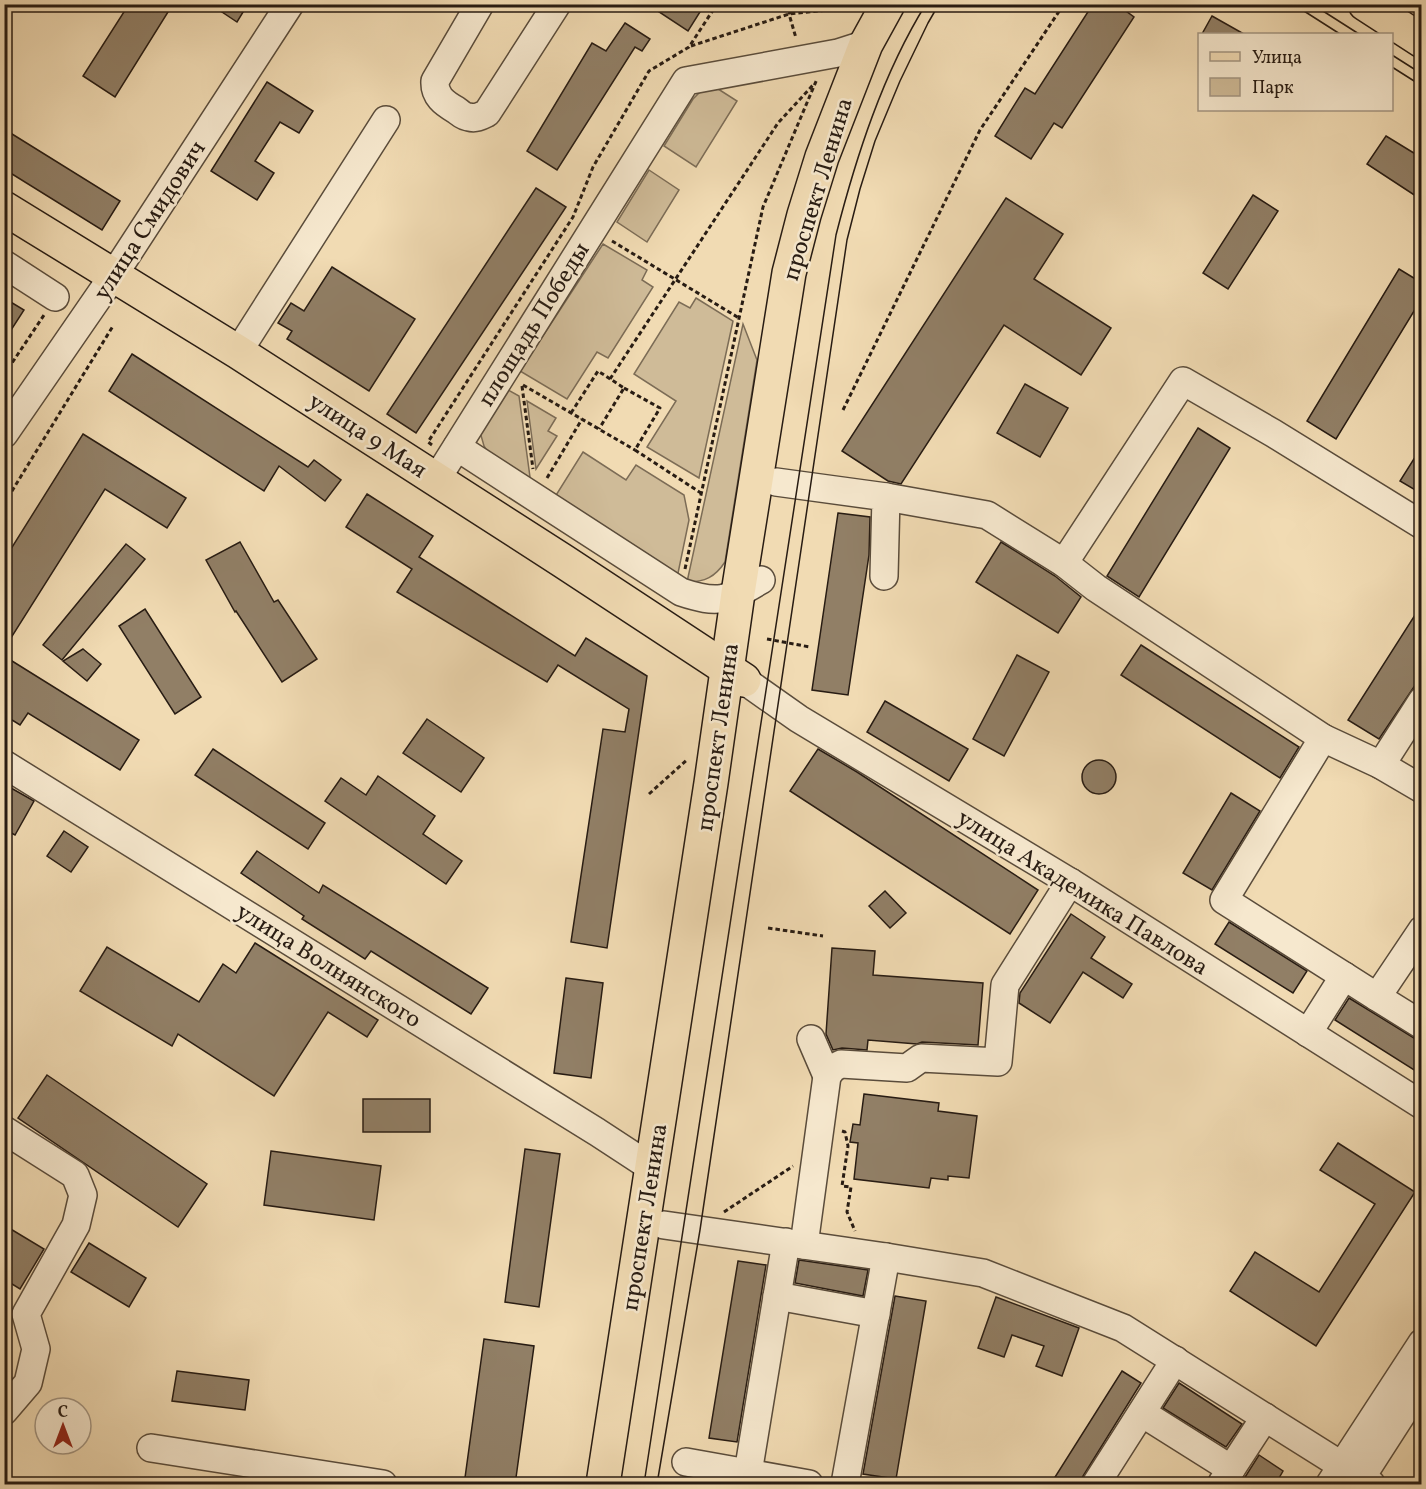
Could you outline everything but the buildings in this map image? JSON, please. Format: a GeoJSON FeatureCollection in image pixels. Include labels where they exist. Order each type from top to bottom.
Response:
{"type":"FeatureCollection","features":[{"type":"Feature","properties":{"kind":"main road","name":"проспект Ленина"},"geometry":{"type":"LineString","coordinates":[[749,587],[776,482],[802,324],[821,228],[851,128],[885,46],[908,4]]}},
{"type":"Feature","properties":{"kind":"main road"},"geometry":{"type":"LineString","coordinates":[[1365,4],[1422,40]]}},
{"type":"Feature","properties":{"kind":"main road","name":"проспект Ленина"},"geometry":{"type":"LineString","coordinates":[[624,1485],[664,1224],[749,587],[777,345],[789,273],[804,214],[822,157],[866,44],[868,5]]}},
{"type":"Feature","properties":{"kind":"main road","name":"улица 9 Мая"},"geometry":{"type":"LineString","coordinates":[[4,208],[238,352],[448,461],[563,561],[736,675]]}},
{"type":"Feature","properties":{"kind":"main road","name":"проспект Ленина"},"geometry":{"type":"LineString","coordinates":[[603,1485],[652,1168],[736,675]]}},
{"type":"Feature","properties":{"kind":"street","name":"улица Смидович"},"geometry":{"type":"LineString","coordinates":[[4,434],[113,276],[291,4]]}},
{"type":"Feature","properties":{"kind":"street"},"geometry":{"type":"LineString","coordinates":[[480,4],[435,81],[435,89],[439,98],[471,118],[488,113],[557,4]]}},
{"type":"Feature","properties":{"kind":"street","name":"площадь Победы"},"geometry":{"type":"LineString","coordinates":[[448,461],[686,81],[818,69],[838,53],[866,44]]}},
{"type":"Feature","properties":{"kind":"street"},"geometry":{"type":"LineString","coordinates":[[238,352],[386,120]]}},
{"type":"Feature","properties":{"kind":"street"},"geometry":{"type":"LineString","coordinates":[[4,264],[55,297]]}},
{"type":"Feature","properties":{"kind":"street"},"geometry":{"type":"LineString","coordinates":[[1064,563],[1183,381],[1273,433],[1422,525]]}},
{"type":"Feature","properties":{"kind":"street"},"geometry":{"type":"LineString","coordinates":[[448,461],[681,592],[716,600],[731,597],[749,587]]}},
{"type":"Feature","properties":{"kind":"street"},"geometry":{"type":"LineString","coordinates":[[776,482],[886,497],[987,515],[1064,563],[1106,594],[1323,738],[1381,765],[1422,789]]}},
{"type":"Feature","properties":{"kind":"street"},"geometry":{"type":"LineString","coordinates":[[884,576],[886,497]]}},
{"type":"Feature","properties":{"kind":"street","name":"улица Академика Павлова"},"geometry":{"type":"LineString","coordinates":[[736,675],[799,719],[1070,882],[1422,1105]]}},
{"type":"Feature","properties":{"kind":"street"},"geometry":{"type":"LineString","coordinates":[[1381,765],[1422,701]]}},
{"type":"Feature","properties":{"kind":"street"},"geometry":{"type":"LineString","coordinates":[[1323,738],[1224,900],[1422,1025]]}},
{"type":"Feature","properties":{"kind":"street","name":"улица Волнянского"},"geometry":{"type":"LineString","coordinates":[[4,764],[652,1168]]}},
{"type":"Feature","properties":{"kind":"street"},"geometry":{"type":"LineString","coordinates":[[765,1478],[777,1296],[795,1244],[818,1139],[827,1076],[832,1068],[840,1064],[907,1068],[921,1058],[998,1062],[1005,985],[1070,882]]}},
{"type":"Feature","properties":{"kind":"street"},"geometry":{"type":"LineString","coordinates":[[1377,997],[1422,930]]}},
{"type":"Feature","properties":{"kind":"street"},"geometry":{"type":"LineString","coordinates":[[1308,1033],[1344,976]]}},
{"type":"Feature","properties":{"kind":"street"},"geometry":{"type":"LineString","coordinates":[[811,1039],[827,1076]]}},
{"type":"Feature","properties":{"kind":"street"},"geometry":{"type":"LineString","coordinates":[[4,1130],[75,1175],[83,1195],[76,1225],[15,1308],[36,1349],[28,1383],[4,1411]]}},
{"type":"Feature","properties":{"kind":"street"},"geometry":{"type":"LineString","coordinates":[[664,1224],[983,1273],[1123,1328],[1265,1417],[1352,1479]]}},
{"type":"Feature","properties":{"kind":"street"},"geometry":{"type":"LineString","coordinates":[[846,1485],[876,1314],[876,1256]]}},
{"type":"Feature","properties":{"kind":"street"},"geometry":{"type":"LineString","coordinates":[[777,1296],[876,1314]]}},
{"type":"Feature","properties":{"kind":"street"},"geometry":{"type":"LineString","coordinates":[[1352,1479],[1422,1343]]}},
{"type":"Feature","properties":{"kind":"street"},"geometry":{"type":"LineString","coordinates":[[1096,1485],[1175,1360]]}},
{"type":"Feature","properties":{"kind":"street"},"geometry":{"type":"LineString","coordinates":[[1352,1479],[1421,1386]]}},
{"type":"Feature","properties":{"kind":"street"},"geometry":{"type":"LineString","coordinates":[[1142,1413],[1226,1477],[1265,1417]]}},
{"type":"Feature","properties":{"kind":"street"},"geometry":{"type":"LineString","coordinates":[[151,1448],[383,1485]]}},
{"type":"Feature","properties":{"kind":"street"},"geometry":{"type":"LineString","coordinates":[[686,1462],[809,1485]]}},
{"type":"Feature","properties":{"kind":"path"},"geometry":{"type":"LineString","coordinates":[[689,47],[717,4]]}},
{"type":"Feature","properties":{"kind":"path"},"geometry":{"type":"LineString","coordinates":[[795,4],[789,14],[797,42]]}},
{"type":"Feature","properties":{"kind":"path"},"geometry":{"type":"LineString","coordinates":[[843,410],[980,130],[1064,4]]}},
{"type":"Feature","properties":{"kind":"path"},"geometry":{"type":"LineString","coordinates":[[448,461],[428,442],[573,217],[593,167],[650,71],[689,47],[789,14],[868,5]]}},
{"type":"Feature","properties":{"kind":"path"},"geometry":{"type":"LineString","coordinates":[[853,14],[868,5]]}},
{"type":"Feature","properties":{"kind":"path"},"geometry":{"type":"LineString","coordinates":[[610,379],[778,123],[818,69]]}},
{"type":"Feature","properties":{"kind":"path"},"geometry":{"type":"LineString","coordinates":[[685,569],[763,207],[818,69]]}},
{"type":"Feature","properties":{"kind":"path"},"geometry":{"type":"LineString","coordinates":[[607,238],[739,318]]}},
{"type":"Feature","properties":{"kind":"path"},"geometry":{"type":"LineString","coordinates":[[4,375],[55,297]]}},
{"type":"Feature","properties":{"kind":"path"},"geometry":{"type":"LineString","coordinates":[[4,504],[113,326]]}},
{"type":"Feature","properties":{"kind":"path"},"geometry":{"type":"LineString","coordinates":[[571,413],[598,371],[660,408],[635,450]]}},
{"type":"Feature","properties":{"kind":"path"},"geometry":{"type":"LineString","coordinates":[[533,473],[522,384],[635,450],[701,493]]}},
{"type":"Feature","properties":{"kind":"path"},"geometry":{"type":"LineString","coordinates":[[599,429],[624,388]]}},
{"type":"Feature","properties":{"kind":"path"},"geometry":{"type":"LineString","coordinates":[[543,485],[582,419]]}},
{"type":"Feature","properties":{"kind":"path"},"geometry":{"type":"LineString","coordinates":[[767,639],[810,647]]}},
{"type":"Feature","properties":{"kind":"path"},"geometry":{"type":"LineString","coordinates":[[649,794],[692,756]]}},
{"type":"Feature","properties":{"kind":"path"},"geometry":{"type":"LineString","coordinates":[[768,928],[823,936]]}},
{"type":"Feature","properties":{"kind":"path"},"geometry":{"type":"LineString","coordinates":[[724,1212],[818,1139],[845,1132],[848,1146],[842,1186],[851,1187],[847,1212],[876,1256]]}},
{"type":"Feature","properties":{"kind":"green space"},"geometry":{"type":"Polygon","coordinates":[[[715,87],[737,101],[696,167],[664,146],[693,99],[700,92],[715,87]]]}},
{"type":"Feature","properties":{"kind":"green space"},"geometry":{"type":"Polygon","coordinates":[[[649,170],[679,190],[647,242],[617,222],[649,170]]]}},
{"type":"Feature","properties":{"kind":"green space"},"geometry":{"type":"Polygon","coordinates":[[[603,244],[647,270],[642,280],[653,287],[608,358],[597,352],[567,399],[520,371],[603,244]]]}},
{"type":"Feature","properties":{"kind":"green space"},"geometry":{"type":"Polygon","coordinates":[[[696,298],[733,321],[699,478],[647,447],[676,401],[634,374],[679,302],[690,308],[696,298]]]}},
{"type":"Feature","properties":{"kind":"green space"},"geometry":{"type":"Polygon","coordinates":[[[743,324],[757,360],[725,562],[709,578],[687,582],[743,324]]]}},
{"type":"Feature","properties":{"kind":"green space"},"geometry":{"type":"Polygon","coordinates":[[[508,390],[519,396],[530,477],[527,483],[491,458],[480,432],[508,390]]]}},
{"type":"Feature","properties":{"kind":"green space"},"geometry":{"type":"Polygon","coordinates":[[[527,401],[556,418],[548,431],[557,436],[536,469],[527,401]]]}},
{"type":"Feature","properties":{"kind":"green space"},"geometry":{"type":"Polygon","coordinates":[[[583,452],[626,480],[636,465],[684,495],[689,520],[677,578],[553,500],[583,452]]]}},
{"type":"Feature","properties":{"kind":"tram line"},"geometry":{"type":"LineString","coordinates":[[644,1484],[836,235],[872,116],[897,58],[926,4]]}},
{"type":"Feature","properties":{"kind":"tram line"},"geometry":{"type":"LineString","coordinates":[[657,1484],[700,1230],[847,240],[875,141],[900,81],[939,4]]}},
{"type":"Feature","properties":{"kind":"tram line"},"geometry":{"type":"LineString","coordinates":[[1293,4],[1338,33]]}},
{"type":"Feature","properties":{"kind":"tram line"},"geometry":{"type":"LineString","coordinates":[[1312,4],[1357,33]]}},
{"type":"Feature","properties":{"kind":"tram line"},"geometry":{"type":"LineString","coordinates":[[1393,56],[1422,74]]}},
{"type":"Feature","properties":{"kind":"tram line"},"geometry":{"type":"LineString","coordinates":[[1393,68],[1422,86]]}}]}
